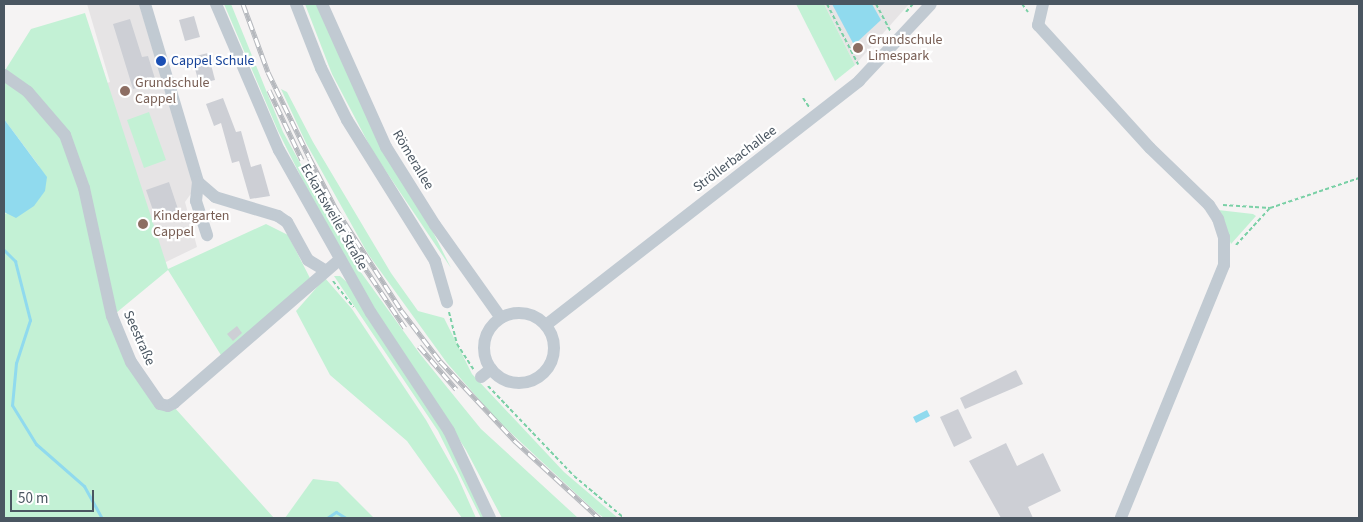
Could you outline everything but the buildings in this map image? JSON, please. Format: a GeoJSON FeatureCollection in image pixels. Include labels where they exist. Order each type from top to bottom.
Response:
{"type":"FeatureCollection","features":[{"type":"Feature","properties":{"kind":"street"},"geometry":{"type":"LineString","coordinates":[[145,4],[198,182],[196,201],[207,236]]}},
{"type":"Feature","properties":{"kind":"street","name":"Eckartsweiler Straße"},"geometry":{"type":"LineString","coordinates":[[216,4],[279,150],[340,259],[449,431],[490,518]]}},
{"type":"Feature","properties":{"kind":"street"},"geometry":{"type":"LineString","coordinates":[[296,4],[321,68],[347,120],[435,261],[447,302]]}},
{"type":"Feature","properties":{"kind":"street","name":"Römerallee"},"geometry":{"type":"LineString","coordinates":[[322,4],[386,147],[501,318]]}},
{"type":"Feature","properties":{"kind":"street","name":"Ströllerbachallee"},"geometry":{"type":"LineString","coordinates":[[546,326],[852,87],[893,47],[931,4]]}},
{"type":"Feature","properties":{"kind":"street"},"geometry":{"type":"LineString","coordinates":[[1043,4],[1038,25],[1150,148],[1209,205],[1218,218],[1224,237],[1224,265],[1121,518]]}},
{"type":"Feature","properties":{"kind":"street","name":"Seestraße"},"geometry":{"type":"LineString","coordinates":[[4,75],[28,92],[65,135],[84,188],[112,316],[131,362],[160,404],[168,406],[174,403],[299,298],[340,259]]}},
{"type":"Feature","properties":{"kind":"street"},"geometry":{"type":"LineString","coordinates":[[198,182],[215,197],[282,219],[293,230],[308,260],[326,271]]}},
{"type":"Feature","properties":{"kind":"street"},"geometry":{"type":"LineString","coordinates":[[522,313],[532,315],[546,326],[554,342],[554,354],[543,374],[533,380],[516,382],[500,377],[491,369],[484,347],[489,330],[501,318],[522,313]]}},
{"type":"Feature","properties":{"kind":"street"},"geometry":{"type":"LineString","coordinates":[[481,377],[491,369]]}},
{"type":"Feature","properties":{"kind":"path"},"geometry":{"type":"LineString","coordinates":[[827,4],[858,64]]}},
{"type":"Feature","properties":{"kind":"path"},"geometry":{"type":"LineString","coordinates":[[876,4],[890,30]]}},
{"type":"Feature","properties":{"kind":"path"},"geometry":{"type":"LineString","coordinates":[[903,15],[913,4]]}},
{"type":"Feature","properties":{"kind":"path"},"geometry":{"type":"LineString","coordinates":[[884,37],[897,22]]}},
{"type":"Feature","properties":{"kind":"path"},"geometry":{"type":"LineString","coordinates":[[852,70],[865,58]]}},
{"type":"Feature","properties":{"kind":"path"},"geometry":{"type":"LineString","coordinates":[[808,106],[814,102]]}},
{"type":"Feature","properties":{"kind":"path"},"geometry":{"type":"LineString","coordinates":[[1209,205],[1270,208],[1359,178]]}},
{"type":"Feature","properties":{"kind":"path"},"geometry":{"type":"LineString","coordinates":[[1224,265],[1242,236],[1270,208]]}},
{"type":"Feature","properties":{"kind":"path"},"geometry":{"type":"LineString","coordinates":[[326,271],[354,309]]}},
{"type":"Feature","properties":{"kind":"path"},"geometry":{"type":"LineString","coordinates":[[447,302],[457,344],[481,377],[574,476],[624,518]]}},
{"type":"Feature","properties":{"kind":"shaded area"},"geometry":{"type":"Polygon","coordinates":[[[87,4],[139,4],[195,188],[185,202],[197,247],[112,288],[58,100],[110,82],[87,4]]]}},
{"type":"Feature","properties":{"kind":"shaded area","name":"Grundschule Limespark"},"geometry":{"type":"Polygon","coordinates":[[[824,4],[909,4],[855,65],[824,4]]]}},
{"type":"Feature","properties":{"kind":"green space"},"geometry":{"type":"Polygon","coordinates":[[[224,4],[231,4],[283,132],[360,271],[420,354],[481,429],[578,518],[502,518],[466,450],[356,280],[319,213],[278,131],[224,4]]]}},
{"type":"Feature","properties":{"kind":"green space"},"geometry":{"type":"Polygon","coordinates":[[[305,4],[319,4],[451,268],[373,152],[332,74],[305,4]]]}},
{"type":"Feature","properties":{"kind":"green space"},"geometry":{"type":"Polygon","coordinates":[[[796,4],[824,4],[855,65],[835,81],[796,4]]]}},
{"type":"Feature","properties":{"kind":"green space"},"geometry":{"type":"Polygon","coordinates":[[[85,13],[168,269],[266,224],[288,235],[313,284],[224,360],[168,270],[116,313],[75,155],[4,72],[31,29],[85,13]]]}},
{"type":"Feature","properties":{"kind":"green space"},"geometry":{"type":"Polygon","coordinates":[[[4,78],[26,94],[63,136],[133,373],[158,410],[174,407],[274,518],[4,518],[4,212],[6,214],[39,166],[4,119],[4,78]]]}},
{"type":"Feature","properties":{"kind":"green space"},"geometry":{"type":"Polygon","coordinates":[[[281,89],[287,92],[313,142],[391,273],[418,311],[444,318],[472,374],[564,472],[618,518],[604,518],[596,512],[497,420],[447,363],[368,254],[306,143],[281,89]]]}},
{"type":"Feature","properties":{"kind":"green space"},"geometry":{"type":"Polygon","coordinates":[[[149,112],[166,160],[144,168],[127,120],[149,112]]]}},
{"type":"Feature","properties":{"kind":"green space"},"geometry":{"type":"Polygon","coordinates":[[[1218,210],[1253,214],[1256,216],[1231,244],[1218,210]]]}},
{"type":"Feature","properties":{"kind":"green space"},"geometry":{"type":"Polygon","coordinates":[[[334,276],[340,276],[349,284],[436,415],[486,518],[481,518],[438,431],[334,276]]]}},
{"type":"Feature","properties":{"kind":"green space"},"geometry":{"type":"Polygon","coordinates":[[[325,278],[352,309],[426,420],[457,475],[476,518],[462,518],[407,441],[330,375],[296,311],[325,278]]]}},
{"type":"Feature","properties":{"kind":"green space"},"geometry":{"type":"Polygon","coordinates":[[[313,479],[338,482],[374,518],[285,518],[313,479]]]}},
{"type":"Feature","properties":{"kind":"water"},"geometry":{"type":"Polygon","coordinates":[[[832,4],[872,4],[881,20],[854,45],[832,4]]]}},
{"type":"Feature","properties":{"kind":"water"},"geometry":{"type":"Polygon","coordinates":[[[4,119],[47,177],[45,191],[34,206],[16,218],[4,212],[4,119]]]}},
{"type":"Feature","properties":{"kind":"water"},"geometry":{"type":"Polygon","coordinates":[[[927,410],[930,416],[916,423],[913,417],[927,410]]]}},
{"type":"Feature","properties":{"kind":"waterway"},"geometry":{"type":"LineString","coordinates":[[4,250],[15,261],[30,320],[16,363],[12,405],[36,444],[84,486],[102,518]]}},
{"type":"Feature","properties":{"kind":"waterway"},"geometry":{"type":"LineString","coordinates":[[327,518],[336,512],[346,518]]}},
{"type":"Feature","properties":{"kind":"railway"},"geometry":{"type":"LineString","coordinates":[[243,4],[268,72],[309,157],[336,209],[401,310],[440,361],[515,441],[599,518]]}},
{"type":"Feature","properties":{"kind":"railway"},"geometry":{"type":"LineString","coordinates":[[269,90],[302,160]]}},
{"type":"Feature","properties":{"kind":"railway"},"geometry":{"type":"LineString","coordinates":[[351,247],[405,328]]}},
{"type":"Feature","properties":{"kind":"railway"},"geometry":{"type":"LineString","coordinates":[[419,346],[456,389]]}},
{"type":"Feature","properties":{"kind":"place","name":"Grundschule Limespark"},"geometry":{"type":"Point","coordinates":[858,48]}},
{"type":"Feature","properties":{"kind":"place","name":"Cappel Schule"},"geometry":{"type":"Point","coordinates":[161,61]}},
{"type":"Feature","properties":{"kind":"place","name":"Grundschule Cappel"},"geometry":{"type":"Point","coordinates":[125,91]}},
{"type":"Feature","properties":{"kind":"place","name":"Kindergarten Cappel"},"geometry":{"type":"Point","coordinates":[143,224]}}]}
